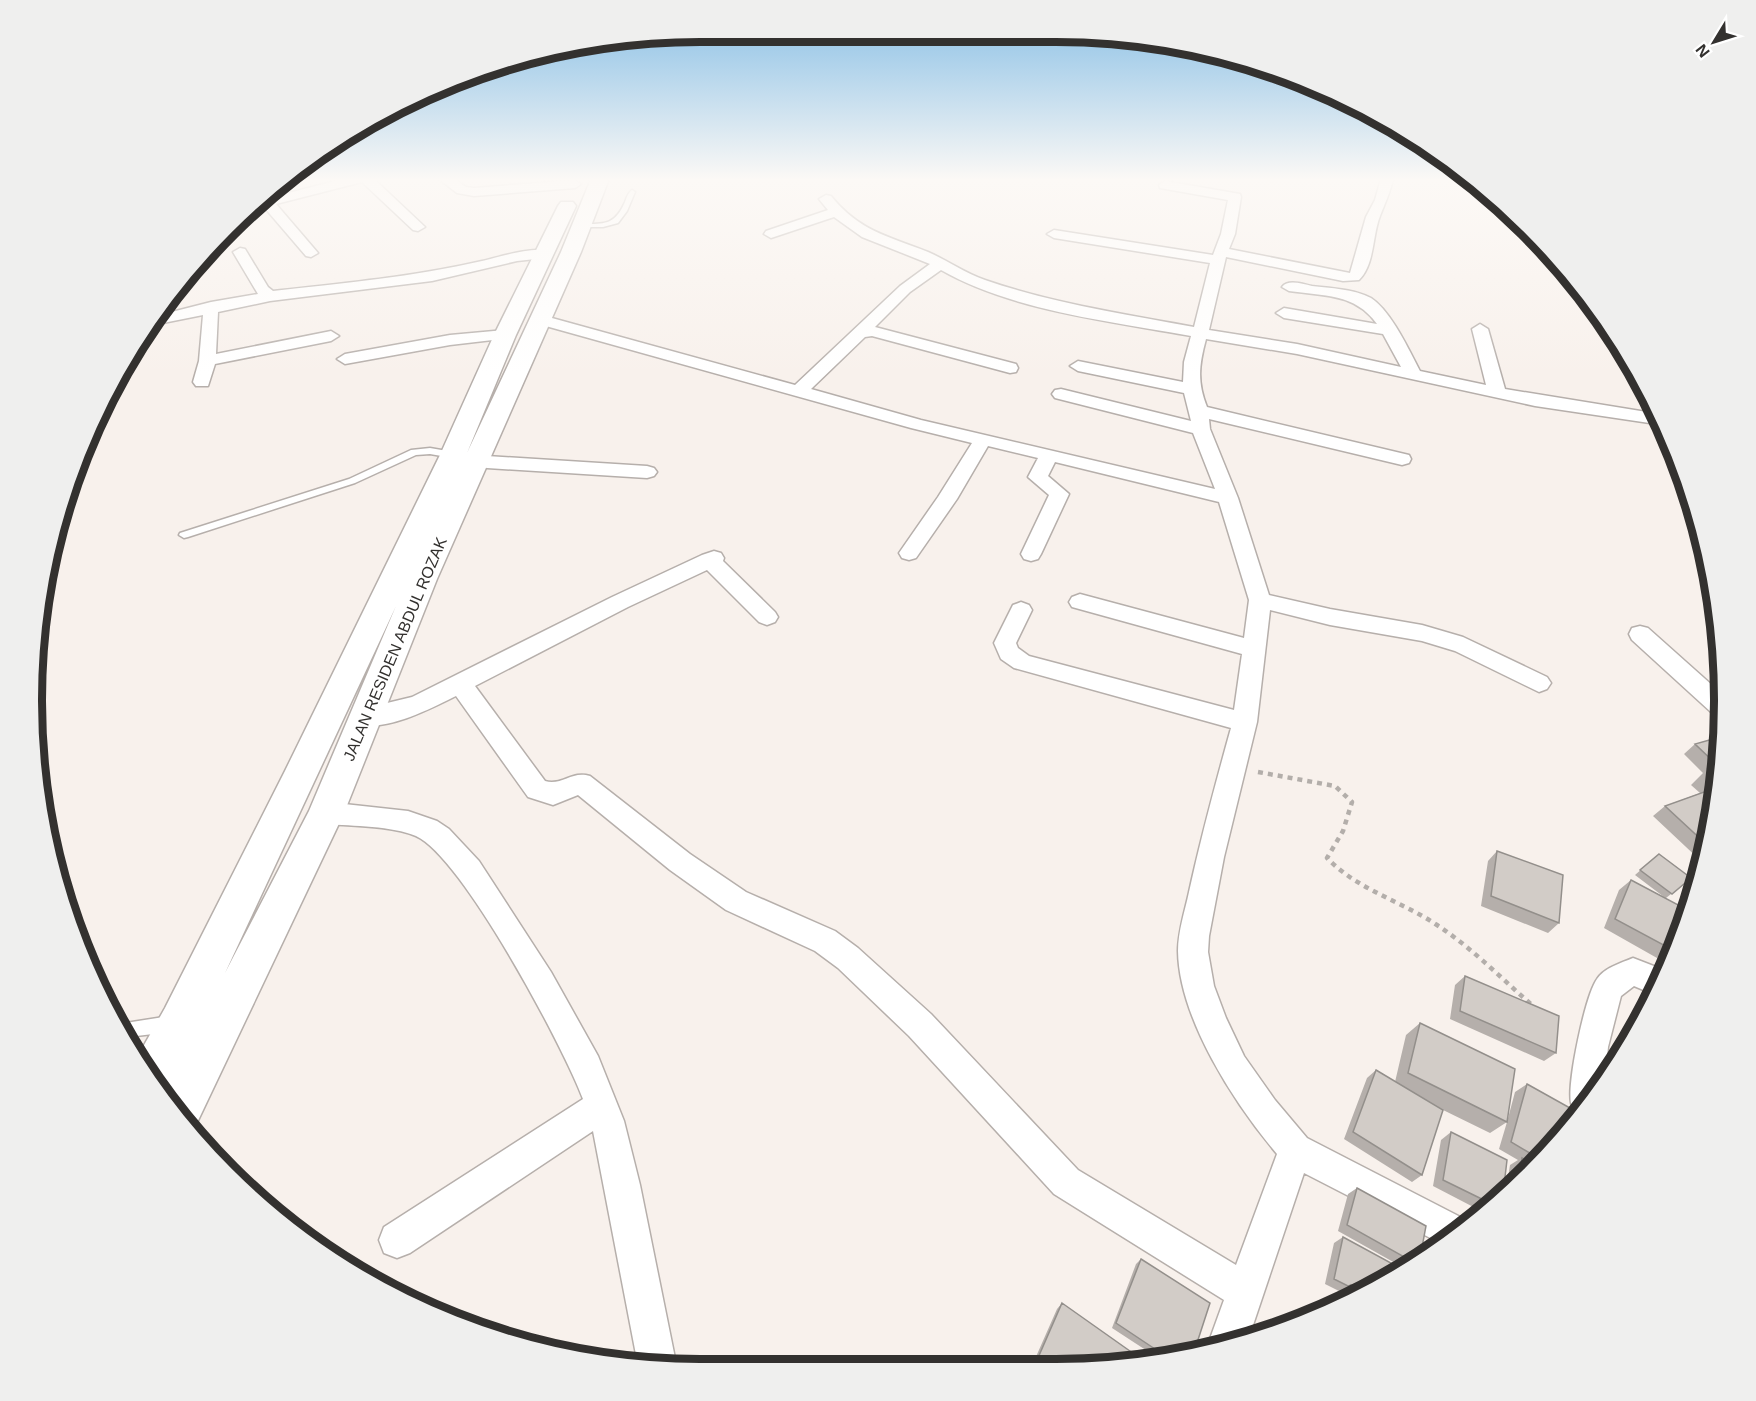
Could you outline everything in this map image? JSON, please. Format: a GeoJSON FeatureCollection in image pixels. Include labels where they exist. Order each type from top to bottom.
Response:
{"type":"FeatureCollection","features":[{"type":"Feature","properties":{"kind":"highway","name":"JALAN RESIDEN ABDUL ROZAK"},"geometry":{"type":"LineString","coordinates":[[182,1106],[326,813],[422,579],[505,335],[550,244]]}},
{"type":"Feature","properties":{"kind":"highway","name":"JALAN RESIDEN ABDUL ROZAK"},"geometry":{"type":"LineString","coordinates":[[155,1068],[180,1023],[465,458],[541,320],[574,244]]}},
{"type":"Feature","properties":{"kind":"street"},"geometry":{"type":"LineString","coordinates":[[303,244],[311,252]]}},
{"type":"Feature","properties":{"kind":"street"},"geometry":{"type":"LineString","coordinates":[[889,244],[941,263],[979,283],[1047,303],[1306,351],[1497,393],[1650,418]]}},
{"type":"Feature","properties":{"kind":"street"},"geometry":{"type":"LineString","coordinates":[[1132,244],[1354,277],[1359,272],[1366,244]]}},
{"type":"Feature","properties":{"kind":"street"},"geometry":{"type":"LineString","coordinates":[[1224,244],[1192,362],[1197,410],[1260,600],[1245,722],[1210,857],[1193,952],[1199,986],[1212,1024],[1233,1067],[1263,1112],[1295,1150],[1448,1229]]}},
{"type":"Feature","properties":{"kind":"street"},"geometry":{"type":"LineString","coordinates":[[240,252],[262,290],[270,296]]}},
{"type":"Feature","properties":{"kind":"street"},"geometry":{"type":"LineString","coordinates":[[165,319],[270,296],[432,277],[517,256],[545,254]]}},
{"type":"Feature","properties":{"kind":"street"},"geometry":{"type":"LineString","coordinates":[[800,390],[905,290],[941,263]]}},
{"type":"Feature","properties":{"kind":"street"},"geometry":{"type":"LineString","coordinates":[[1288,287],[1364,301],[1370,305],[1388,330],[1414,375]]}},
{"type":"Feature","properties":{"kind":"street"},"geometry":{"type":"LineString","coordinates":[[202,382],[207,361],[212,307]]}},
{"type":"Feature","properties":{"kind":"street"},"geometry":{"type":"LineString","coordinates":[[1284,313],[1388,330]]}},
{"type":"Feature","properties":{"kind":"street"},"geometry":{"type":"LineString","coordinates":[[541,320],[983,440],[1228,498]]}},
{"type":"Feature","properties":{"kind":"street"},"geometry":{"type":"LineString","coordinates":[[1479,328],[1497,393]]}},
{"type":"Feature","properties":{"kind":"street"},"geometry":{"type":"LineString","coordinates":[[862,332],[872,331],[1010,368]]}},
{"type":"Feature","properties":{"kind":"street"},"geometry":{"type":"LineString","coordinates":[[345,359],[450,340],[505,335]]}},
{"type":"Feature","properties":{"kind":"street"},"geometry":{"type":"LineString","coordinates":[[207,361],[331,336]]}},
{"type":"Feature","properties":{"kind":"street"},"geometry":{"type":"LineString","coordinates":[[1078,366],[1197,410]]}},
{"type":"Feature","properties":{"kind":"street"},"geometry":{"type":"LineString","coordinates":[[1061,394],[1197,410],[1402,459]]}},
{"type":"Feature","properties":{"kind":"street"},"geometry":{"type":"LineString","coordinates":[[909,553],[947,499],[983,440]]}},
{"type":"Feature","properties":{"kind":"street"},"geometry":{"type":"LineString","coordinates":[[1031,554],[1059,494],[1038,477],[1049,455]]}},
{"type":"Feature","properties":{"kind":"street"},"geometry":{"type":"LineString","coordinates":[[465,458],[647,471]]}},
{"type":"Feature","properties":{"kind":"street"},"geometry":{"type":"LineString","coordinates":[[367,717],[391,713],[421,703],[620,602],[711,559],[767,617]]}},
{"type":"Feature","properties":{"kind":"street"},"geometry":{"type":"LineString","coordinates":[[1260,600],[1330,617],[1422,633],[1463,645],[1539,683]]}},
{"type":"Feature","properties":{"kind":"street"},"geometry":{"type":"LineString","coordinates":[[1080,602],[1254,649]]}},
{"type":"Feature","properties":{"kind":"street"},"geometry":{"type":"LineString","coordinates":[[1021,610],[1005,643],[1009,653],[1022,662],[1245,722]]}},
{"type":"Feature","properties":{"kind":"street"},"geometry":{"type":"LineString","coordinates":[[1640,634],[1714,701]]}},
{"type":"Feature","properties":{"kind":"street"},"geometry":{"type":"LineString","coordinates":[[460,683],[537,790],[553,794],[581,783],[680,862],[736,901],[825,941],[856,965],[920,1025],[1066,1182],[1246,1292]]}},
{"type":"Feature","properties":{"kind":"street"},"geometry":{"type":"LineString","coordinates":[[326,813],[368,816],[427,828],[453,849],[474,876],[527,958],[578,1051],[612,1135],[657,1358]]}},
{"type":"Feature","properties":{"kind":"street"},"geometry":{"type":"LineString","coordinates":[[1588,1086],[1592,1047],[1608,988],[1633,972],[1652,979]]}},
{"type":"Feature","properties":{"kind":"street"},"geometry":{"type":"LineString","coordinates":[[398,1240],[602,1106]]}},
{"type":"Feature","properties":{"kind":"street"},"geometry":{"type":"LineString","coordinates":[[1230,1336],[1295,1150]]}},
{"type":"Feature","properties":{"kind":"lane"},"geometry":{"type":"LineString","coordinates":[[184,535],[352,481],[414,452],[430,451],[465,458]]}},
{"type":"Feature","properties":{"kind":"lane"},"geometry":{"type":"LineString","coordinates":[[130,1029],[180,1023]]}},
{"type":"Feature","properties":{"kind":"path"},"geometry":{"type":"LineString","coordinates":[[1233,768],[1335,786],[1352,802],[1343,831],[1327,858],[1337,870],[1439,926],[1541,1014]]}},
{"type":"Feature","properties":{"kind":"building"},"geometry":{"type":"Polygon","coordinates":[[[1713,739],[1711,759],[1695,744],[1713,739]]]}},
{"type":"Feature","properties":{"kind":"building"},"geometry":{"type":"Polygon","coordinates":[[[1704,792],[1707,794],[1699,838],[1665,806],[1704,792]]]}},
{"type":"Feature","properties":{"kind":"building"},"geometry":{"type":"Polygon","coordinates":[[[1497,851],[1563,875],[1559,923],[1491,896],[1497,851]]]}},
{"type":"Feature","properties":{"kind":"building"},"geometry":{"type":"Polygon","coordinates":[[[1659,854],[1690,877],[1672,894],[1640,870],[1659,854]]]}},
{"type":"Feature","properties":{"kind":"building"},"geometry":{"type":"Polygon","coordinates":[[[1631,880],[1681,906],[1666,946],[1615,919],[1631,880]]]}},
{"type":"Feature","properties":{"kind":"building"},"geometry":{"type":"Polygon","coordinates":[[[1465,976],[1559,1016],[1556,1053],[1460,1011],[1465,976]]]}},
{"type":"Feature","properties":{"kind":"building"},"geometry":{"type":"Polygon","coordinates":[[[1420,1023],[1515,1069],[1507,1122],[1408,1073],[1420,1023]]]}},
{"type":"Feature","properties":{"kind":"building"},"geometry":{"type":"Polygon","coordinates":[[[1376,1070],[1443,1110],[1422,1175],[1353,1132],[1376,1070]]]}},
{"type":"Feature","properties":{"kind":"building"},"geometry":{"type":"Polygon","coordinates":[[[1527,1084],[1572,1109],[1532,1154],[1511,1142],[1527,1084]]]}},
{"type":"Feature","properties":{"kind":"building"},"geometry":{"type":"Polygon","coordinates":[[[1451,1132],[1507,1160],[1504,1182],[1485,1200],[1443,1180],[1451,1132]]]}},
{"type":"Feature","properties":{"kind":"building"},"geometry":{"type":"Polygon","coordinates":[[[1357,1188],[1426,1226],[1422,1247],[1406,1258],[1347,1225],[1357,1188]]]}},
{"type":"Feature","properties":{"kind":"building"},"geometry":{"type":"Polygon","coordinates":[[[1343,1237],[1394,1265],[1354,1287],[1334,1279],[1343,1237]]]}},
{"type":"Feature","properties":{"kind":"building"},"geometry":{"type":"Polygon","coordinates":[[[1141,1259],[1210,1303],[1197,1343],[1184,1346],[1157,1350],[1116,1323],[1141,1259]]]}},
{"type":"Feature","properties":{"kind":"building"},"geometry":{"type":"Polygon","coordinates":[[[1062,1303],[1134,1354],[1099,1358],[1038,1359],[1062,1303]]]}}]}
